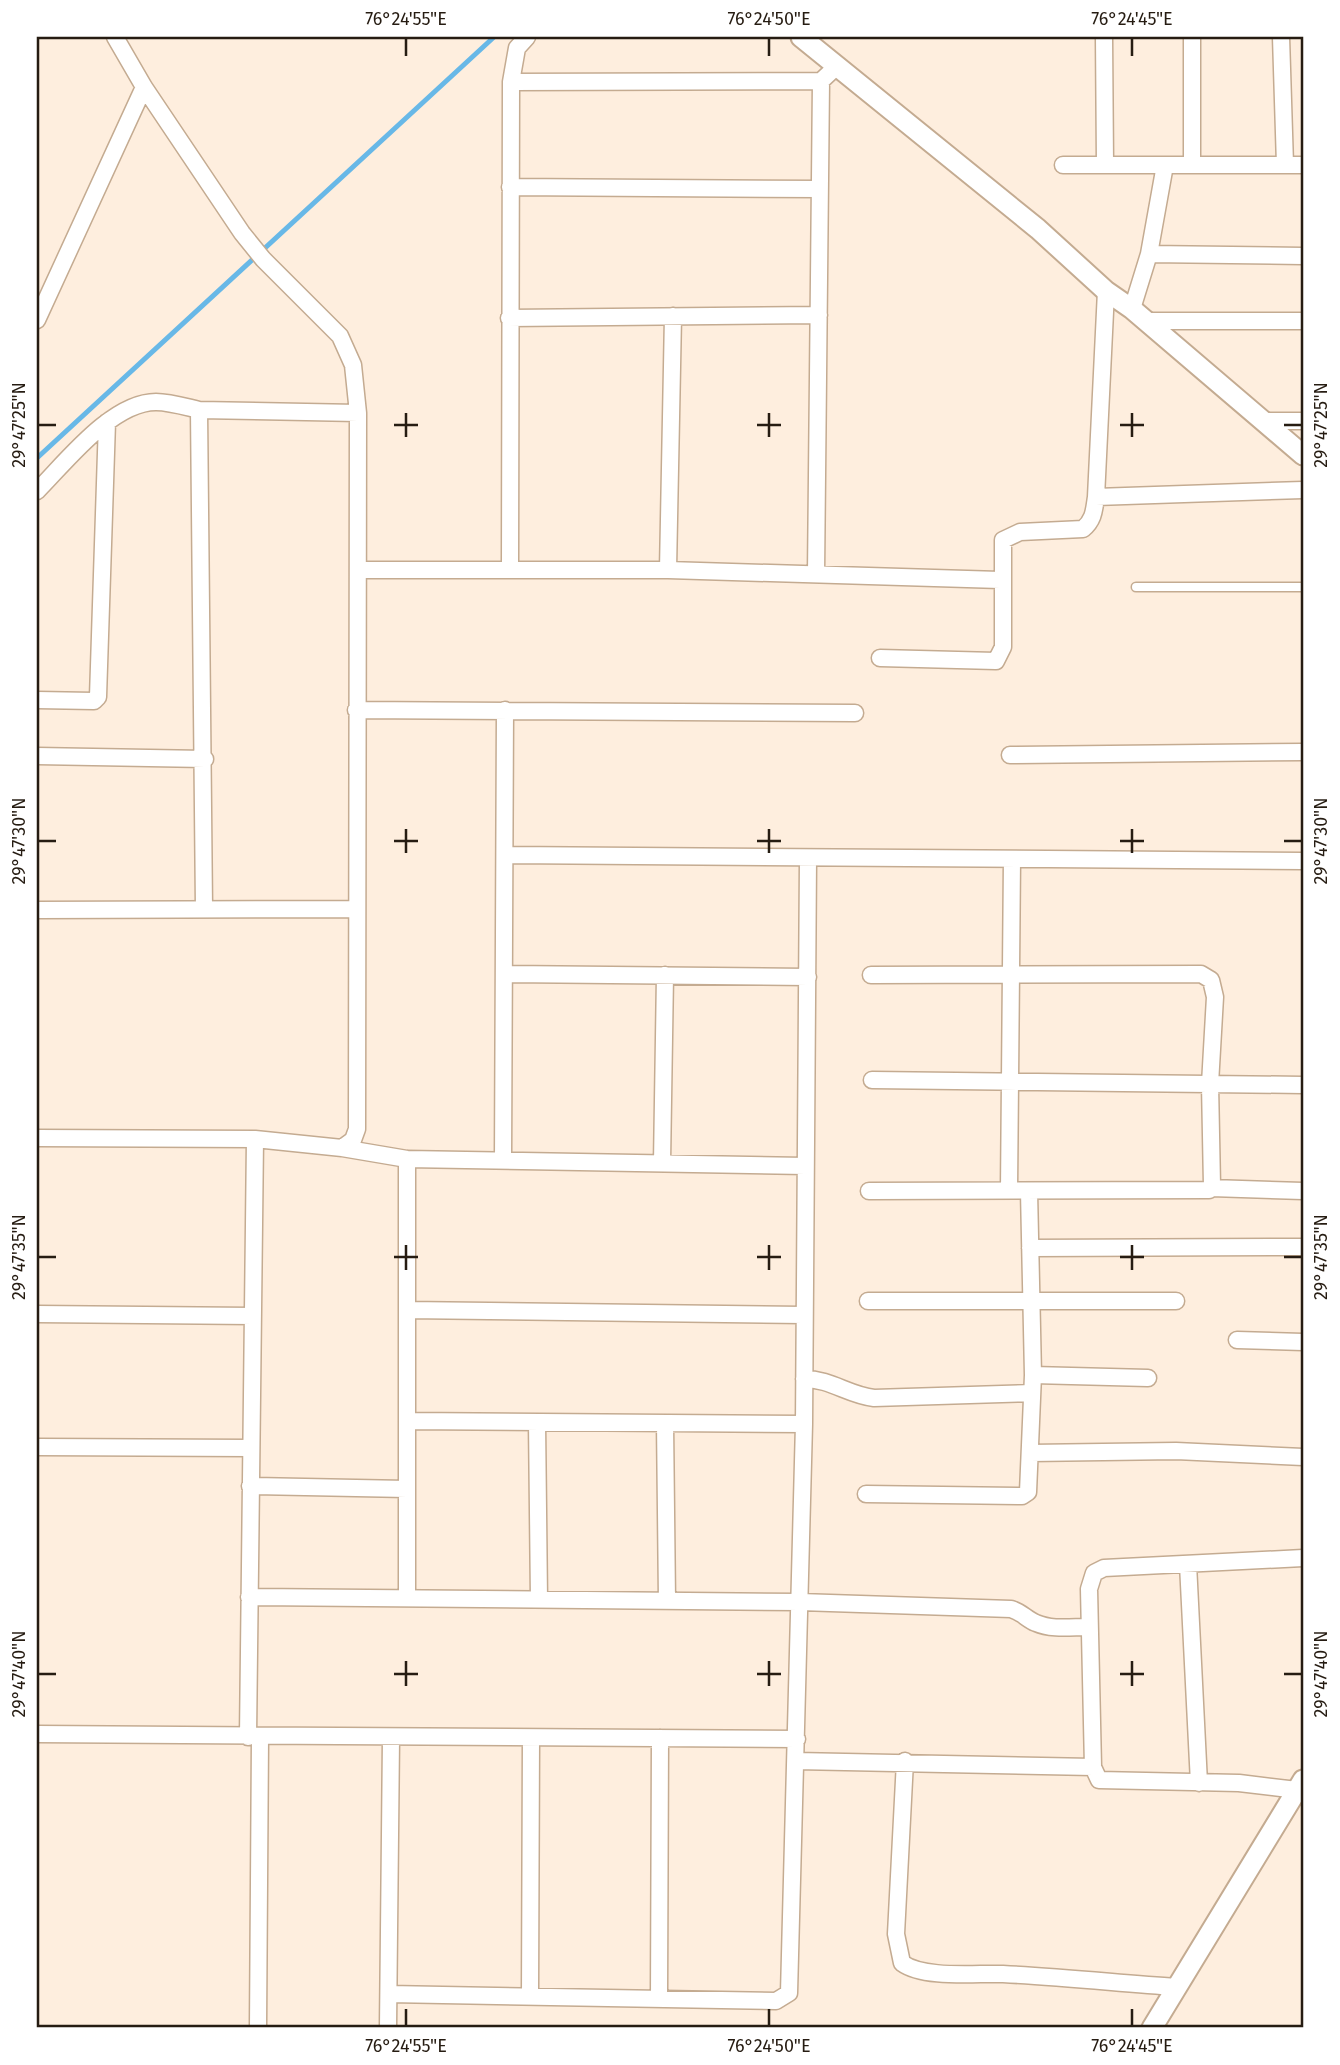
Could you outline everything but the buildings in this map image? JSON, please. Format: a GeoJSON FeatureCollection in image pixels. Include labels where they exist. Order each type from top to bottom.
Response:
{"type":"FeatureCollection","features":[{"type":"Feature","properties":{"kind":"street"},"geometry":{"type":"LineString","coordinates":[[115,37],[144,87],[242,233],[263,259],[340,336],[353,365],[358,412],[357,1129],[353,1140],[342,1148]]}},
{"type":"Feature","properties":{"kind":"street"},"geometry":{"type":"LineString","coordinates":[[510,568],[511,82],[517,48],[527,37]]}},
{"type":"Feature","properties":{"kind":"street"},"geometry":{"type":"LineString","coordinates":[[801,37],[1038,229],[1106,291],[1139,315],[1303,455]]}},
{"type":"Feature","properties":{"kind":"street"},"geometry":{"type":"LineString","coordinates":[[1104,37],[1105,165]]}},
{"type":"Feature","properties":{"kind":"street"},"geometry":{"type":"LineString","coordinates":[[1192,37],[1192,165]]}},
{"type":"Feature","properties":{"kind":"street"},"geometry":{"type":"LineString","coordinates":[[1281,37],[1285,165]]}},
{"type":"Feature","properties":{"kind":"street"},"geometry":{"type":"LineString","coordinates":[[816,574],[821,81],[836,65]]}},
{"type":"Feature","properties":{"kind":"street"},"geometry":{"type":"LineString","coordinates":[[511,82],[821,81]]}},
{"type":"Feature","properties":{"kind":"street"},"geometry":{"type":"LineString","coordinates":[[37,320],[144,87]]}},
{"type":"Feature","properties":{"kind":"street"},"geometry":{"type":"LineString","coordinates":[[1063,165],[1303,165]]}},
{"type":"Feature","properties":{"kind":"street"},"geometry":{"type":"LineString","coordinates":[[1139,315],[1165,165]]}},
{"type":"Feature","properties":{"kind":"street"},"geometry":{"type":"LineString","coordinates":[[510,187],[820,189]]}},
{"type":"Feature","properties":{"kind":"street"},"geometry":{"type":"LineString","coordinates":[[1149,254],[1303,256]]}},
{"type":"Feature","properties":{"kind":"street"},"geometry":{"type":"LineString","coordinates":[[880,658],[996,661],[1003,647],[1000,580],[1003,540],[1020,531],[1083,529],[1094,516],[1106,291]]}},
{"type":"Feature","properties":{"kind":"street"},"geometry":{"type":"LineString","coordinates":[[509,318],[819,315]]}},
{"type":"Feature","properties":{"kind":"street"},"geometry":{"type":"LineString","coordinates":[[1139,315],[1303,321]]}},
{"type":"Feature","properties":{"kind":"street"},"geometry":{"type":"LineString","coordinates":[[668,570],[673,316]]}},
{"type":"Feature","properties":{"kind":"street"},"geometry":{"type":"LineString","coordinates":[[37,491],[107,422],[138,406],[156,402],[199,410],[358,412]]}},
{"type":"Feature","properties":{"kind":"street"},"geometry":{"type":"LineString","coordinates":[[199,410],[205,759],[204,909]]}},
{"type":"Feature","properties":{"kind":"street"},"geometry":{"type":"LineString","coordinates":[[1263,421],[1303,421]]}},
{"type":"Feature","properties":{"kind":"street"},"geometry":{"type":"LineString","coordinates":[[37,700],[94,701],[98,697],[107,422]]}},
{"type":"Feature","properties":{"kind":"street"},"geometry":{"type":"LineString","coordinates":[[1096,497],[1303,490]]}},
{"type":"Feature","properties":{"kind":"street"},"geometry":{"type":"LineString","coordinates":[[358,570],[668,570],[1000,580]]}},
{"type":"Feature","properties":{"kind":"street"},"geometry":{"type":"LineString","coordinates":[[356,710],[855,713]]}},
{"type":"Feature","properties":{"kind":"street"},"geometry":{"type":"LineString","coordinates":[[503,1160],[505,710]]}},
{"type":"Feature","properties":{"kind":"street"},"geometry":{"type":"LineString","coordinates":[[1010,755],[1303,752]]}},
{"type":"Feature","properties":{"kind":"street"},"geometry":{"type":"LineString","coordinates":[[37,756],[205,759]]}},
{"type":"Feature","properties":{"kind":"street"},"geometry":{"type":"LineString","coordinates":[[506,855],[1303,861]]}},
{"type":"Feature","properties":{"kind":"street"},"geometry":{"type":"LineString","coordinates":[[389,1994],[776,2001],[789,1993],[804,1424],[807,859]]}},
{"type":"Feature","properties":{"kind":"street"},"geometry":{"type":"LineString","coordinates":[[1009,1190],[1012,859]]}},
{"type":"Feature","properties":{"kind":"street"},"geometry":{"type":"LineString","coordinates":[[37,910],[356,909]]}},
{"type":"Feature","properties":{"kind":"street"},"geometry":{"type":"LineString","coordinates":[[504,974],[808,978]]}},
{"type":"Feature","properties":{"kind":"street"},"geometry":{"type":"LineString","coordinates":[[870,975],[1201,974],[1211,981],[1215,997],[1210,1084],[1211,1188]]}},
{"type":"Feature","properties":{"kind":"street"},"geometry":{"type":"LineString","coordinates":[[662,1163],[664,975]]}},
{"type":"Feature","properties":{"kind":"street"},"geometry":{"type":"LineString","coordinates":[[872,1080],[1303,1085]]}},
{"type":"Feature","properties":{"kind":"street"},"geometry":{"type":"LineString","coordinates":[[37,1138],[255,1139],[342,1148],[407,1159],[805,1166]]}},
{"type":"Feature","properties":{"kind":"street"},"geometry":{"type":"LineString","coordinates":[[255,1139],[249,1597],[258,2028]]}},
{"type":"Feature","properties":{"kind":"street"},"geometry":{"type":"LineString","coordinates":[[407,1159],[407,1598]]}},
{"type":"Feature","properties":{"kind":"street"},"geometry":{"type":"LineString","coordinates":[[869,1191],[1206,1191],[1211,1188],[1303,1191]]}},
{"type":"Feature","properties":{"kind":"street"},"geometry":{"type":"LineString","coordinates":[[866,1494],[1022,1496],[1028,1492],[1033,1375],[1029,1191]]}},
{"type":"Feature","properties":{"kind":"street"},"geometry":{"type":"LineString","coordinates":[[1030,1248],[1303,1247]]}},
{"type":"Feature","properties":{"kind":"street"},"geometry":{"type":"LineString","coordinates":[[868,1301],[1176,1301]]}},
{"type":"Feature","properties":{"kind":"street"},"geometry":{"type":"LineString","coordinates":[[407,1310],[803,1315]]}},
{"type":"Feature","properties":{"kind":"street"},"geometry":{"type":"LineString","coordinates":[[37,1314],[253,1317]]}},
{"type":"Feature","properties":{"kind":"street"},"geometry":{"type":"LineString","coordinates":[[1237,1340],[1303,1342]]}},
{"type":"Feature","properties":{"kind":"street"},"geometry":{"type":"LineString","coordinates":[[1033,1375],[1148,1378]]}},
{"type":"Feature","properties":{"kind":"street"},"geometry":{"type":"LineString","coordinates":[[804,1379],[832,1382],[858,1396],[874,1398],[1032,1393]]}},
{"type":"Feature","properties":{"kind":"street"},"geometry":{"type":"LineString","coordinates":[[407,1421],[804,1424]]}},
{"type":"Feature","properties":{"kind":"street"},"geometry":{"type":"LineString","coordinates":[[537,1422],[539,1600]]}},
{"type":"Feature","properties":{"kind":"street"},"geometry":{"type":"LineString","coordinates":[[665,1423],[667,1601]]}},
{"type":"Feature","properties":{"kind":"street"},"geometry":{"type":"LineString","coordinates":[[37,1447],[251,1448]]}},
{"type":"Feature","properties":{"kind":"street"},"geometry":{"type":"LineString","coordinates":[[1030,1453],[1176,1451],[1303,1457]]}},
{"type":"Feature","properties":{"kind":"street"},"geometry":{"type":"LineString","coordinates":[[250,1486],[407,1489]]}},
{"type":"Feature","properties":{"kind":"street"},"geometry":{"type":"LineString","coordinates":[[1300,1785],[1104,1782],[1094,1774],[1093,1767],[1088,1627],[1089,1590],[1094,1573],[1104,1569],[1303,1558]]}},
{"type":"Feature","properties":{"kind":"street"},"geometry":{"type":"LineString","coordinates":[[1188,1564],[1199,1783]]}},
{"type":"Feature","properties":{"kind":"street"},"geometry":{"type":"LineString","coordinates":[[249,1597],[800,1602],[1011,1609],[1022,1612],[1035,1623],[1049,1627],[1088,1627]]}},
{"type":"Feature","properties":{"kind":"street"},"geometry":{"type":"LineString","coordinates":[[37,1734],[797,1739]]}},
{"type":"Feature","properties":{"kind":"street"},"geometry":{"type":"LineString","coordinates":[[388,2028],[391,1738]]}},
{"type":"Feature","properties":{"kind":"street"},"geometry":{"type":"LineString","coordinates":[[530,1996],[531,1738]]}},
{"type":"Feature","properties":{"kind":"street"},"geometry":{"type":"LineString","coordinates":[[659,1999],[660,1738]]}},
{"type":"Feature","properties":{"kind":"street"},"geometry":{"type":"LineString","coordinates":[[796,1761],[905,1761],[1093,1767]]}},
{"type":"Feature","properties":{"kind":"street"},"geometry":{"type":"LineString","coordinates":[[905,1761],[896,1934],[902,1964],[910,1969],[927,1972],[1003,1974],[1176,1987]]}},
{"type":"Feature","properties":{"kind":"street"},"geometry":{"type":"LineString","coordinates":[[1152,2028],[1300,1785]]}},
{"type":"Feature","properties":{"kind":"lane"},"geometry":{"type":"LineString","coordinates":[[1136,587],[1303,587]]}},
{"type":"Feature","properties":{"kind":"waterway"},"geometry":{"type":"LineString","coordinates":[[37,458],[494,37]]}}]}
